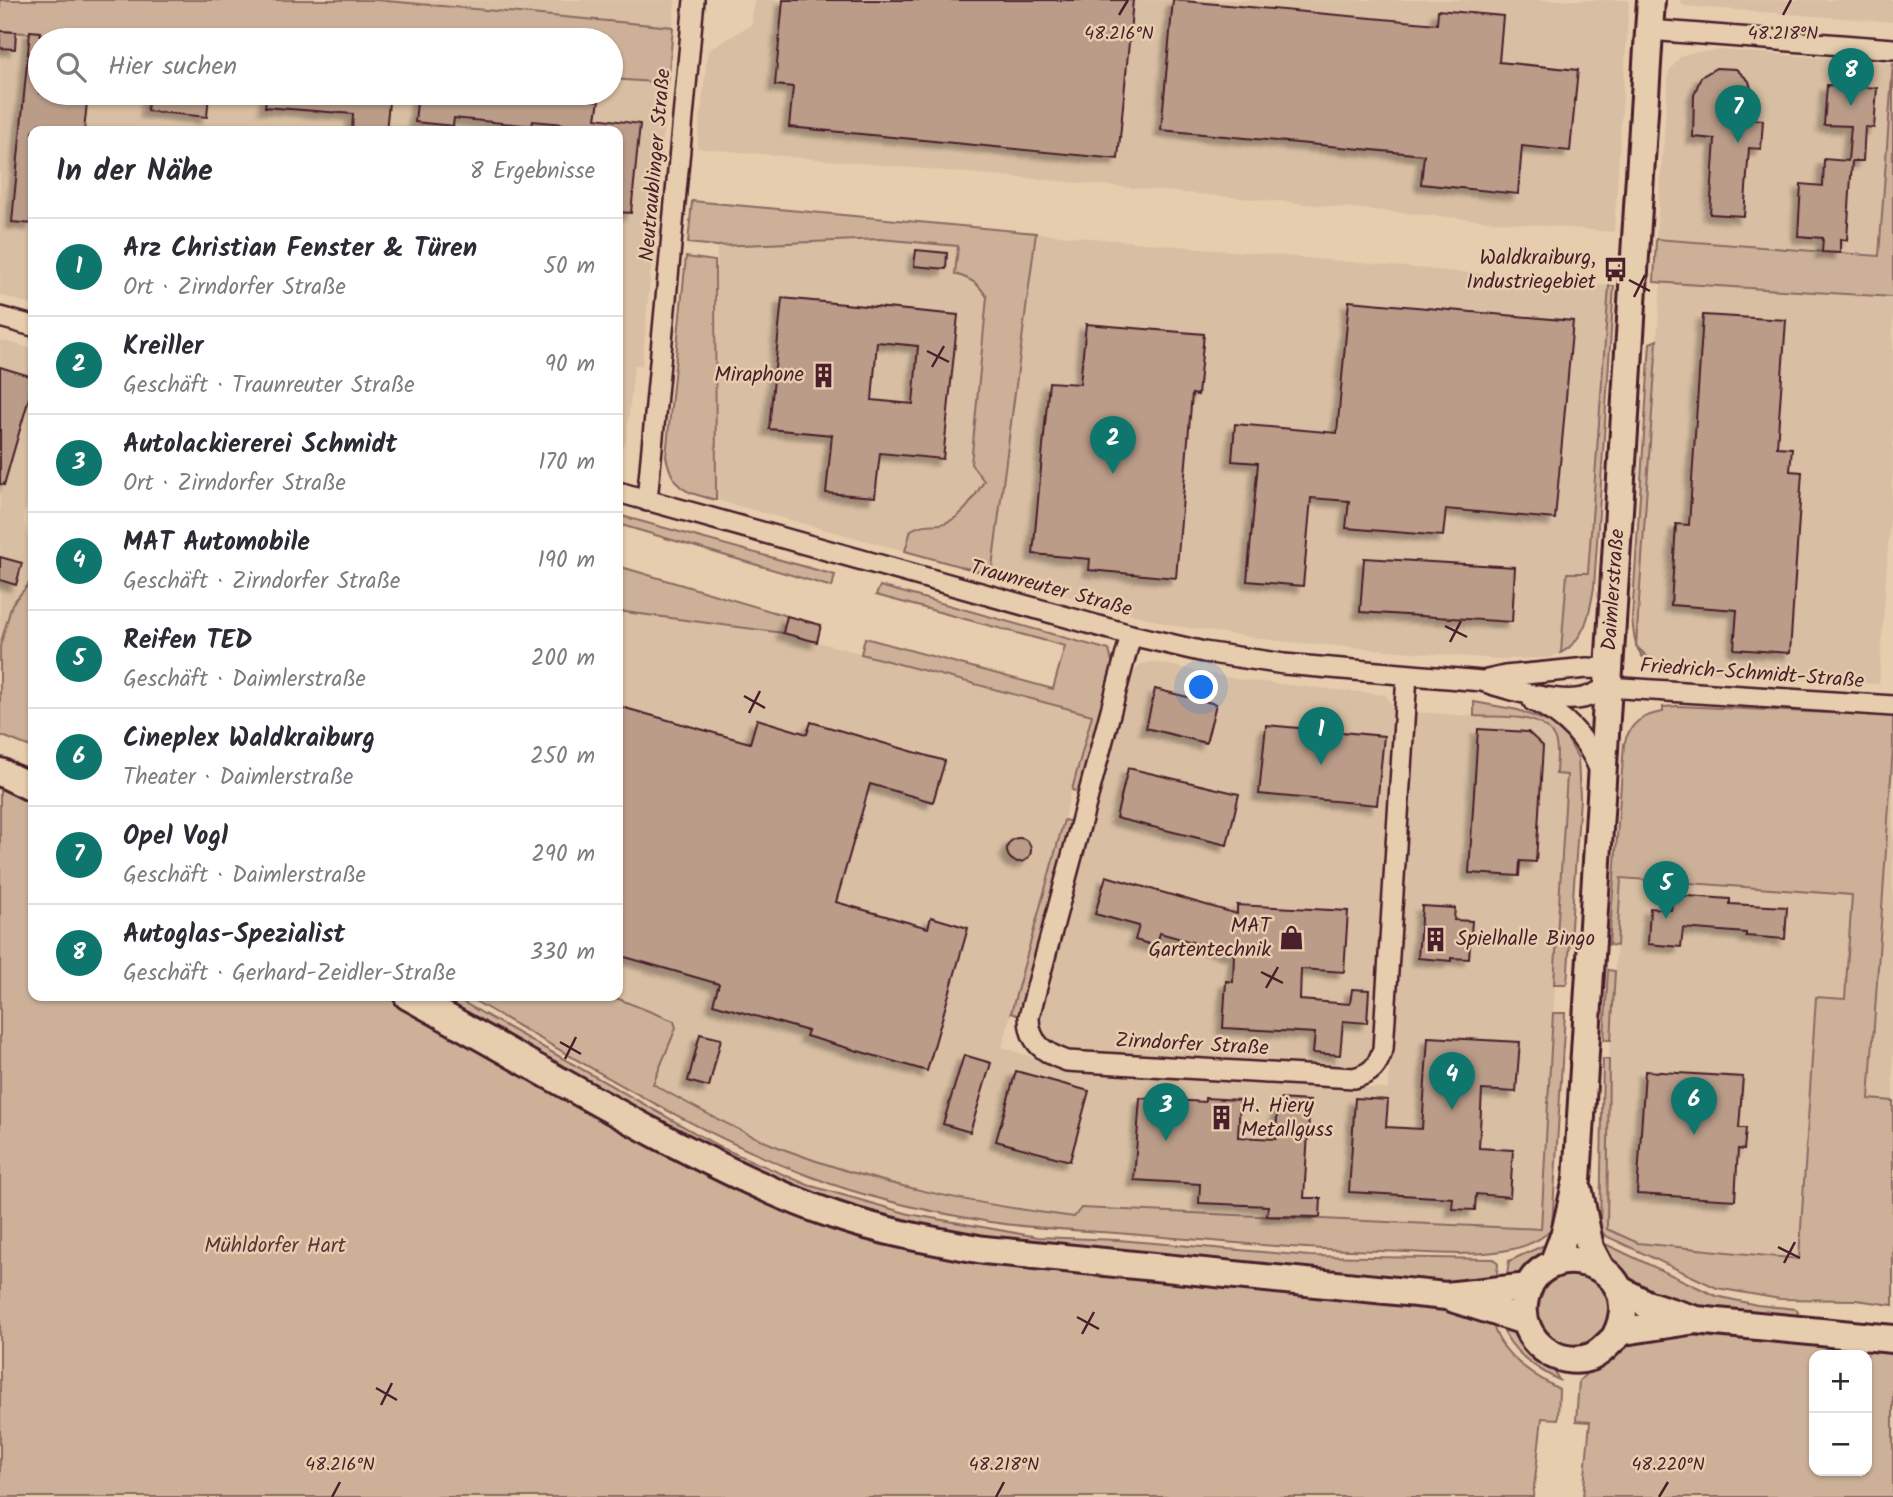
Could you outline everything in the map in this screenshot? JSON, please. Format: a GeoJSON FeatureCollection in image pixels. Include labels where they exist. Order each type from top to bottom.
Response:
{"type":"FeatureCollection","features":[{"type":"Feature","properties":{"kind":"main road","name":"Daimlerstraße"},"geometry":{"type":"LineString","coordinates":[[1553,1264],[1565,1233],[1577,1180],[1651,0]]}},
{"type":"Feature","properties":{"kind":"main road"},"geometry":{"type":"LineString","coordinates":[[0,772],[28,786]]}},
{"type":"Feature","properties":{"kind":"main road"},"geometry":{"type":"LineString","coordinates":[[417,1001],[590,1099],[712,1163],[788,1198],[869,1226],[984,1250],[1446,1296],[1525,1321]]}},
{"type":"Feature","properties":{"kind":"main road","name":"Daimlerstraße"},"geometry":{"type":"LineString","coordinates":[[1577,1180],[1590,1248],[1600,1267]]}},
{"type":"Feature","properties":{"kind":"main road"},"geometry":{"type":"LineString","coordinates":[[1572,1260],[1600,1267],[1619,1289],[1624,1312],[1616,1335],[1602,1351],[1583,1359],[1563,1359],[1546,1351],[1538,1345],[1525,1321],[1524,1304],[1529,1287],[1539,1274],[1553,1264],[1572,1260]]}},
{"type":"Feature","properties":{"kind":"main road"},"geometry":{"type":"LineString","coordinates":[[1446,1296],[1529,1287]]}},
{"type":"Feature","properties":{"kind":"main road"},"geometry":{"type":"LineString","coordinates":[[1619,1289],[1646,1304],[1696,1321]]}},
{"type":"Feature","properties":{"kind":"main road"},"geometry":{"type":"LineString","coordinates":[[1616,1335],[1631,1330],[1696,1321],[1893,1339]]}},
{"type":"Feature","properties":{"kind":"street","name":"Neutraublinger Straße"},"geometry":{"type":"LineString","coordinates":[[647,501],[694,0]]}},
{"type":"Feature","properties":{"kind":"street"},"geometry":{"type":"LineString","coordinates":[[1649,30],[1893,49]]}},
{"type":"Feature","properties":{"kind":"street"},"geometry":{"type":"LineString","coordinates":[[0,317],[28,325]]}},
{"type":"Feature","properties":{"kind":"street","name":"Traunreuter Straße"},"geometry":{"type":"LineString","coordinates":[[623,494],[1131,635],[1204,652],[1284,664],[1482,681],[1542,705],[1566,720],[1592,751],[1602,776]]}},
{"type":"Feature","properties":{"kind":"street","name":"Zirndorfer Straße"},"geometry":{"type":"LineString","coordinates":[[1131,635],[1029,1017],[1029,1030],[1041,1049],[1067,1061],[1354,1078],[1369,1074],[1378,1064],[1383,1049],[1407,675]]}},
{"type":"Feature","properties":{"kind":"street","name":"Traunreuter Straße"},"geometry":{"type":"LineString","coordinates":[[1482,681],[1505,676],[1587,668],[1608,678],[1584,698],[1572,700],[1506,690]]}},
{"type":"Feature","properties":{"kind":"street","name":"Friedrich-Schmidt-Straße"},"geometry":{"type":"LineString","coordinates":[[1608,678],[1893,706]]}},
{"type":"Feature","properties":{"kind":"shaded area"},"geometry":{"type":"Polygon","coordinates":[[[376,0],[675,0],[673,27],[376,0]]]}},
{"type":"Feature","properties":{"kind":"shaded area"},"geometry":{"type":"Polygon","coordinates":[[[754,0],[1629,0],[1614,232],[697,148],[708,51],[752,24],[754,0]]]}},
{"type":"Feature","properties":{"kind":"shaded area"},"geometry":{"type":"Polygon","coordinates":[[[1680,0],[1893,0],[1893,22],[1684,6],[1680,0]]]}},
{"type":"Feature","properties":{"kind":"shaded area"},"geometry":{"type":"Polygon","coordinates":[[[0,31],[28,33],[28,105],[623,105],[623,80],[668,83],[642,365],[634,365],[626,442],[623,445],[623,126],[28,126],[28,303],[0,295],[0,31]]]}},
{"type":"Feature","properties":{"kind":"shaded area"},"geometry":{"type":"Polygon","coordinates":[[[1720,50],[1892,63],[1879,256],[1656,239],[1669,71],[1680,57],[1690,53],[1720,50]]]}},
{"type":"Feature","properties":{"kind":"shaded area"},"geometry":{"type":"Polygon","coordinates":[[[1036,233],[1609,286],[1588,574],[1567,573],[1561,653],[1548,658],[1497,659],[1278,641],[1176,626],[991,575],[1036,233]]]}},
{"type":"Feature","properties":{"kind":"shaded area"},"geometry":{"type":"Polygon","coordinates":[[[880,239],[959,246],[955,274],[980,286],[987,297],[971,464],[984,481],[968,508],[944,523],[923,523],[911,530],[905,551],[716,500],[717,246],[880,239]]]}},
{"type":"Feature","properties":{"kind":"shaded area"},"geometry":{"type":"Polygon","coordinates":[[[1661,283],[1893,297],[1893,469],[1879,684],[1660,669],[1636,646],[1661,283]]]}},
{"type":"Feature","properties":{"kind":"shaded area"},"geometry":{"type":"Polygon","coordinates":[[[0,340],[28,348],[28,500],[23,517],[28,537],[28,585],[12,604],[0,646],[0,340]]]}},
{"type":"Feature","properties":{"kind":"shaded area"},"geometry":{"type":"Polygon","coordinates":[[[623,612],[783,633],[1092,715],[1002,1047],[1062,1068],[1388,1089],[1413,712],[1534,720],[1543,725],[1555,740],[1556,773],[1567,774],[1541,1229],[1081,1208],[1075,1217],[992,1207],[914,1191],[781,1148],[710,1116],[653,1084],[676,1028],[621,1001],[623,612]]]}},
{"type":"Feature","properties":{"kind":"shaded area"},"geometry":{"type":"Polygon","coordinates":[[[1153,662],[1241,680],[1386,695],[1396,713],[1373,1047],[1363,1064],[1354,1068],[1070,1051],[1053,1045],[1042,1037],[1038,1028],[1038,1016],[1131,675],[1141,664],[1153,662]]]}},
{"type":"Feature","properties":{"kind":"shaded area"},"geometry":{"type":"Polygon","coordinates":[[[1893,747],[1893,1101],[1869,1099],[1893,747]]]}},
{"type":"Feature","properties":{"kind":"shaded area"},"geometry":{"type":"Polygon","coordinates":[[[1621,878],[1853,895],[1845,1000],[1816,997],[1800,1259],[1638,1243],[1607,1229],[1609,1060],[1621,878]]]}},
{"type":"Feature","properties":{"kind":"green space"},"geometry":{"type":"Polygon","coordinates":[[[0,0],[376,0],[673,27],[668,83],[623,80],[623,28],[28,28],[28,33],[0,31],[0,0]]]}},
{"type":"Feature","properties":{"kind":"green space"},"geometry":{"type":"Polygon","coordinates":[[[1893,63],[1893,297],[1654,282],[1656,239],[1879,256],[1893,63]]]}},
{"type":"Feature","properties":{"kind":"green space"},"geometry":{"type":"Polygon","coordinates":[[[692,201],[1036,233],[991,575],[905,551],[911,530],[945,523],[958,516],[984,481],[971,464],[987,297],[974,282],[955,274],[958,246],[880,239],[717,246],[688,243],[692,201]]]}},
{"type":"Feature","properties":{"kind":"green space"},"geometry":{"type":"Polygon","coordinates":[[[686,257],[715,261],[716,500],[682,488],[672,476],[666,456],[686,257]]]}},
{"type":"Feature","properties":{"kind":"green space"},"geometry":{"type":"Polygon","coordinates":[[[1609,286],[1614,286],[1594,587],[1581,633],[1561,653],[1567,573],[1588,573],[1609,286]]]}},
{"type":"Feature","properties":{"kind":"green space"},"geometry":{"type":"Polygon","coordinates":[[[1657,340],[1636,644],[1632,618],[1650,343],[1657,340]]]}},
{"type":"Feature","properties":{"kind":"green space"},"geometry":{"type":"Polygon","coordinates":[[[623,516],[835,575],[832,587],[623,525],[623,516]]]}},
{"type":"Feature","properties":{"kind":"green space"},"geometry":{"type":"Polygon","coordinates":[[[623,567],[787,616],[783,633],[623,612],[623,567]]]}},
{"type":"Feature","properties":{"kind":"green space"},"geometry":{"type":"Polygon","coordinates":[[[28,585],[28,746],[0,735],[0,646],[12,604],[28,585]]]}},
{"type":"Feature","properties":{"kind":"green space"},"geometry":{"type":"Polygon","coordinates":[[[880,586],[1109,650],[1112,674],[1080,793],[1072,790],[1092,715],[861,654],[865,638],[1053,689],[1065,646],[876,595],[880,586]]]}},
{"type":"Feature","properties":{"kind":"green space"},"geometry":{"type":"Polygon","coordinates":[[[1637,647],[1660,669],[1646,660],[1637,647]]]}},
{"type":"Feature","properties":{"kind":"green space"},"geometry":{"type":"Polygon","coordinates":[[[1474,702],[1518,710],[1551,723],[1567,738],[1578,758],[1580,798],[1567,984],[1554,984],[1567,775],[1556,774],[1555,740],[1541,724],[1520,718],[1474,716],[1474,702]]]}},
{"type":"Feature","properties":{"kind":"green space"},"geometry":{"type":"Polygon","coordinates":[[[1663,707],[1893,716],[1869,1099],[1893,1101],[1893,1305],[1856,1300],[1780,1299],[1717,1288],[1600,1231],[1603,1059],[1609,1060],[1607,1229],[1638,1243],[1799,1259],[1816,997],[1845,999],[1852,895],[1621,878],[1617,946],[1609,945],[1624,744],[1633,725],[1638,721],[1663,712],[1663,707]]]}},
{"type":"Feature","properties":{"kind":"green space","name":"Mühldorfer Hart"},"geometry":{"type":"Polygon","coordinates":[[[0,784],[28,798],[28,1001],[394,1001],[784,1208],[1450,1308],[1492,1318],[1500,1341],[1507,1351],[1527,1369],[1559,1389],[1558,1419],[1542,1418],[1533,1497],[0,1497],[0,784]]]}},
{"type":"Feature","properties":{"kind":"green space"},"geometry":{"type":"Polygon","coordinates":[[[1064,820],[1072,822],[1019,1016],[1011,1013],[1064,820]]]}},
{"type":"Feature","properties":{"kind":"green space"},"geometry":{"type":"Polygon","coordinates":[[[1608,970],[1615,971],[1611,1040],[1604,1040],[1608,970]]]}},
{"type":"Feature","properties":{"kind":"green space"},"geometry":{"type":"Polygon","coordinates":[[[440,1001],[461,1001],[722,1148],[808,1185],[909,1214],[1038,1237],[1118,1240],[1309,1256],[1494,1259],[1498,1264],[1496,1283],[1460,1284],[1284,1270],[1072,1250],[927,1230],[838,1206],[718,1154],[440,1001]]]}},
{"type":"Feature","properties":{"kind":"green space"},"geometry":{"type":"Polygon","coordinates":[[[475,1001],[623,1001],[674,1021],[676,1028],[653,1084],[717,1119],[783,1149],[854,1173],[926,1192],[1074,1217],[1081,1208],[1541,1229],[1553,1013],[1565,1013],[1552,1227],[1529,1244],[1498,1252],[1447,1254],[1286,1247],[990,1222],[878,1198],[812,1177],[722,1138],[636,1093],[475,1001]]]}},
{"type":"Feature","properties":{"kind":"green space"},"geometry":{"type":"Polygon","coordinates":[[[1551,1242],[1532,1266],[1506,1281],[1509,1261],[1551,1242]]]}},
{"type":"Feature","properties":{"kind":"green space"},"geometry":{"type":"Polygon","coordinates":[[[1601,1242],[1716,1296],[1757,1305],[1796,1309],[1798,1312],[1796,1316],[1754,1314],[1681,1305],[1630,1284],[1621,1270],[1606,1258],[1601,1242]]]}},
{"type":"Feature","properties":{"kind":"green space"},"geometry":{"type":"Polygon","coordinates":[[[1580,1273],[1599,1283],[1607,1295],[1607,1323],[1599,1335],[1587,1343],[1566,1345],[1547,1335],[1539,1323],[1537,1302],[1547,1283],[1559,1275],[1580,1273]]]}},
{"type":"Feature","properties":{"kind":"green space"},"geometry":{"type":"Polygon","coordinates":[[[1501,1325],[1518,1333],[1535,1347],[1559,1380],[1517,1351],[1501,1325]]]}},
{"type":"Feature","properties":{"kind":"green space"},"geometry":{"type":"Polygon","coordinates":[[[1686,1335],[1869,1350],[1809,1350],[1809,1476],[1872,1476],[1872,1350],[1893,1352],[1893,1497],[1583,1497],[1590,1422],[1576,1421],[1579,1381],[1588,1372],[1611,1362],[1629,1344],[1686,1335]]]}},
{"type":"Feature","properties":{"kind":"building"},"geometry":{"type":"Polygon","coordinates":[[[783,0],[1133,0],[1118,159],[789,127],[793,87],[775,85],[783,0]]]}},
{"type":"Feature","properties":{"kind":"building"},"geometry":{"type":"Polygon","coordinates":[[[1173,0],[1437,24],[1438,10],[1503,16],[1499,62],[1578,70],[1570,151],[1522,146],[1518,194],[1421,184],[1424,155],[1161,130],[1173,0]]]}},
{"type":"Feature","properties":{"kind":"building"},"geometry":{"type":"Polygon","coordinates":[[[0,31],[16,32],[15,49],[0,48],[0,31]]]}},
{"type":"Feature","properties":{"kind":"building"},"geometry":{"type":"Polygon","coordinates":[[[28,52],[28,105],[87,105],[85,126],[28,126],[28,224],[12,222],[28,52]]]}},
{"type":"Feature","properties":{"kind":"building"},"geometry":{"type":"Polygon","coordinates":[[[1716,68],[1736,69],[1749,81],[1754,100],[1747,119],[1763,120],[1761,149],[1749,148],[1744,216],[1710,214],[1715,139],[1693,137],[1694,95],[1701,77],[1716,68]]]}},
{"type":"Feature","properties":{"kind":"building"},"geometry":{"type":"Polygon","coordinates":[[[1827,85],[1877,88],[1874,128],[1865,127],[1863,161],[1852,161],[1847,240],[1840,239],[1840,253],[1822,252],[1823,238],[1798,236],[1801,184],[1823,186],[1824,159],[1848,161],[1851,126],[1824,125],[1827,85]]]}},
{"type":"Feature","properties":{"kind":"building"},"geometry":{"type":"Polygon","coordinates":[[[148,105],[208,105],[207,117],[147,111],[148,105]]]}},
{"type":"Feature","properties":{"kind":"building"},"geometry":{"type":"Polygon","coordinates":[[[389,105],[387,126],[352,126],[353,114],[265,107],[389,105]]]}},
{"type":"Feature","properties":{"kind":"building"},"geometry":{"type":"Polygon","coordinates":[[[417,105],[598,105],[596,118],[640,124],[631,213],[623,212],[623,126],[563,126],[533,121],[532,126],[454,118],[453,126],[415,122],[417,105]]]}},
{"type":"Feature","properties":{"kind":"building"},"geometry":{"type":"Polygon","coordinates":[[[916,250],[947,253],[946,269],[914,266],[916,250]]]}},
{"type":"Feature","properties":{"kind":"building","name":"Miraphone"},"geometry":{"type":"Polygon","coordinates":[[[782,298],[958,315],[943,459],[880,453],[875,497],[826,493],[832,435],[769,429],[782,298]],[[877,342],[872,400],[913,404],[918,346],[877,342]]]}},
{"type":"Feature","properties":{"kind":"building"},"geometry":{"type":"Polygon","coordinates":[[[1349,301],[1573,321],[1555,519],[1446,509],[1443,536],[1346,528],[1349,501],[1311,498],[1303,586],[1247,581],[1258,463],[1232,461],[1235,424],[1337,433],[1349,301]]]}},
{"type":"Feature","properties":{"kind":"building"},"geometry":{"type":"Polygon","coordinates":[[[1703,315],[1786,320],[1777,447],[1792,448],[1790,471],[1802,472],[1790,653],[1734,649],[1737,610],[1671,605],[1676,524],[1689,525],[1703,315]]]}},
{"type":"Feature","properties":{"kind":"building"},"geometry":{"type":"Polygon","coordinates":[[[1086,324],[1204,334],[1198,395],[1192,394],[1176,578],[1089,570],[1090,559],[1033,554],[1049,382],[1080,384],[1086,324]]]}},
{"type":"Feature","properties":{"kind":"building"},"geometry":{"type":"Polygon","coordinates":[[[0,367],[28,375],[28,401],[4,485],[0,484],[0,367]]]}},
{"type":"Feature","properties":{"kind":"building"},"geometry":{"type":"Polygon","coordinates":[[[0,557],[22,563],[16,585],[0,580],[0,557]]]}},
{"type":"Feature","properties":{"kind":"building"},"geometry":{"type":"Polygon","coordinates":[[[1364,558],[1515,567],[1512,622],[1360,612],[1364,558]]]}},
{"type":"Feature","properties":{"kind":"building"},"geometry":{"type":"Polygon","coordinates":[[[787,616],[821,625],[817,642],[783,633],[787,616]]]}},
{"type":"Feature","properties":{"kind":"building"},"geometry":{"type":"Polygon","coordinates":[[[1155,689],[1216,704],[1206,743],[1146,728],[1155,689]]]}},
{"type":"Feature","properties":{"kind":"building"},"geometry":{"type":"Polygon","coordinates":[[[623,707],[750,743],[757,719],[807,734],[811,722],[945,761],[933,802],[870,784],[836,902],[928,928],[931,917],[968,928],[927,1071],[806,1036],[808,1031],[713,1004],[719,984],[623,956],[623,707]]]}},
{"type":"Feature","properties":{"kind":"building"},"geometry":{"type":"Polygon","coordinates":[[[1266,725],[1384,736],[1377,805],[1259,794],[1266,725]]]}},
{"type":"Feature","properties":{"kind":"building"},"geometry":{"type":"Polygon","coordinates":[[[1478,729],[1528,732],[1543,746],[1536,862],[1520,861],[1519,876],[1469,873],[1478,729]]]}},
{"type":"Feature","properties":{"kind":"building"},"geometry":{"type":"Polygon","coordinates":[[[1128,768],[1239,794],[1227,845],[1116,818],[1128,768]]]}},
{"type":"Feature","properties":{"kind":"building"},"geometry":{"type":"Polygon","coordinates":[[[1019,838],[1028,841],[1031,850],[1028,859],[1019,862],[1010,859],[1007,850],[1010,841],[1019,838]]]}},
{"type":"Feature","properties":{"kind":"building"},"geometry":{"type":"Polygon","coordinates":[[[1106,876],[1237,914],[1237,905],[1348,911],[1344,972],[1301,969],[1300,1000],[1350,1004],[1352,989],[1369,990],[1367,1023],[1343,1021],[1340,1055],[1313,1053],[1315,1033],[1223,1028],[1226,981],[1233,982],[1234,954],[1160,933],[1156,946],[1135,940],[1139,926],[1095,914],[1106,876]]]}},
{"type":"Feature","properties":{"kind":"building"},"geometry":{"type":"Polygon","coordinates":[[[1673,895],[1730,899],[1730,904],[1787,907],[1785,939],[1683,928],[1681,947],[1648,944],[1650,908],[1671,910],[1673,895]]]}},
{"type":"Feature","properties":{"kind":"building","name":"Spielhalle Bingo"},"geometry":{"type":"Polygon","coordinates":[[[1422,906],[1455,908],[1454,920],[1472,921],[1469,959],[1451,958],[1451,961],[1418,958],[1422,906]]]}},
{"type":"Feature","properties":{"kind":"building"},"geometry":{"type":"Polygon","coordinates":[[[700,1034],[721,1039],[709,1087],[688,1081],[700,1034]]]}},
{"type":"Feature","properties":{"kind":"building"},"geometry":{"type":"Polygon","coordinates":[[[1428,1037],[1520,1042],[1516,1092],[1482,1090],[1479,1148],[1513,1150],[1510,1197],[1476,1194],[1475,1210],[1452,1209],[1453,1198],[1349,1192],[1355,1098],[1388,1100],[1386,1127],[1422,1129],[1428,1037]]]}},
{"type":"Feature","properties":{"kind":"building"},"geometry":{"type":"Polygon","coordinates":[[[964,1055],[991,1063],[970,1132],[943,1124],[964,1055]]]}},
{"type":"Feature","properties":{"kind":"building"},"geometry":{"type":"Polygon","coordinates":[[[1016,1071],[1089,1091],[1070,1161],[996,1141],[1016,1071]]]}},
{"type":"Feature","properties":{"kind":"building"},"geometry":{"type":"Polygon","coordinates":[[[1645,1071],[1743,1077],[1739,1128],[1746,1128],[1744,1150],[1738,1149],[1735,1200],[1637,1194],[1645,1071]]]}},
{"type":"Feature","properties":{"kind":"building"},"geometry":{"type":"Polygon","coordinates":[[[1140,1098],[1205,1102],[1205,1098],[1240,1100],[1238,1137],[1276,1139],[1278,1099],[1310,1101],[1304,1198],[1321,1198],[1320,1217],[1267,1216],[1268,1206],[1199,1203],[1200,1184],[1134,1180],[1140,1098]]]}},
{"type":"Feature","properties":{"kind":"place","name":"Autoglas-Spezialist"},"geometry":{"type":"Point","coordinates":[1851,106]}},
{"type":"Feature","properties":{"kind":"place","name":"Opel Vogl"},"geometry":{"type":"Point","coordinates":[1738,143]}},
{"type":"Feature","properties":{"kind":"place","name":"Waldkraiburg, Industriegebiet"},"geometry":{"type":"Point","coordinates":[1616,270]}},
{"type":"Feature","properties":{"kind":"place","name":"Miraphone"},"geometry":{"type":"Point","coordinates":[824,375]}},
{"type":"Feature","properties":{"kind":"place","name":"Kreiller"},"geometry":{"type":"Point","coordinates":[1113,474]}},
{"type":"Feature","properties":{"kind":"place","name":"Arz Christian Fenster & Türen"},"geometry":{"type":"Point","coordinates":[1321,765]}},
{"type":"Feature","properties":{"kind":"place","name":"Reifen TED"},"geometry":{"type":"Point","coordinates":[1666,919]}},
{"type":"Feature","properties":{"kind":"place","name":"MAT Gartentechnik"},"geometry":{"type":"Point","coordinates":[1291,938]}},
{"type":"Feature","properties":{"kind":"place","name":"Spielhalle Bingo"},"geometry":{"type":"Point","coordinates":[1436,939]}},
{"type":"Feature","properties":{"kind":"place","name":"MAT Automobile"},"geometry":{"type":"Point","coordinates":[1452,1110]}},
{"type":"Feature","properties":{"kind":"place","name":"H. Hiery Metallguss"},"geometry":{"type":"Point","coordinates":[1221,1118]}},
{"type":"Feature","properties":{"kind":"place","name":"Cineplex Waldkraiburg"},"geometry":{"type":"Point","coordinates":[1694,1135]}},
{"type":"Feature","properties":{"kind":"place","name":"Autolackiererei Schmidt"},"geometry":{"type":"Point","coordinates":[1166,1141]}}]}
